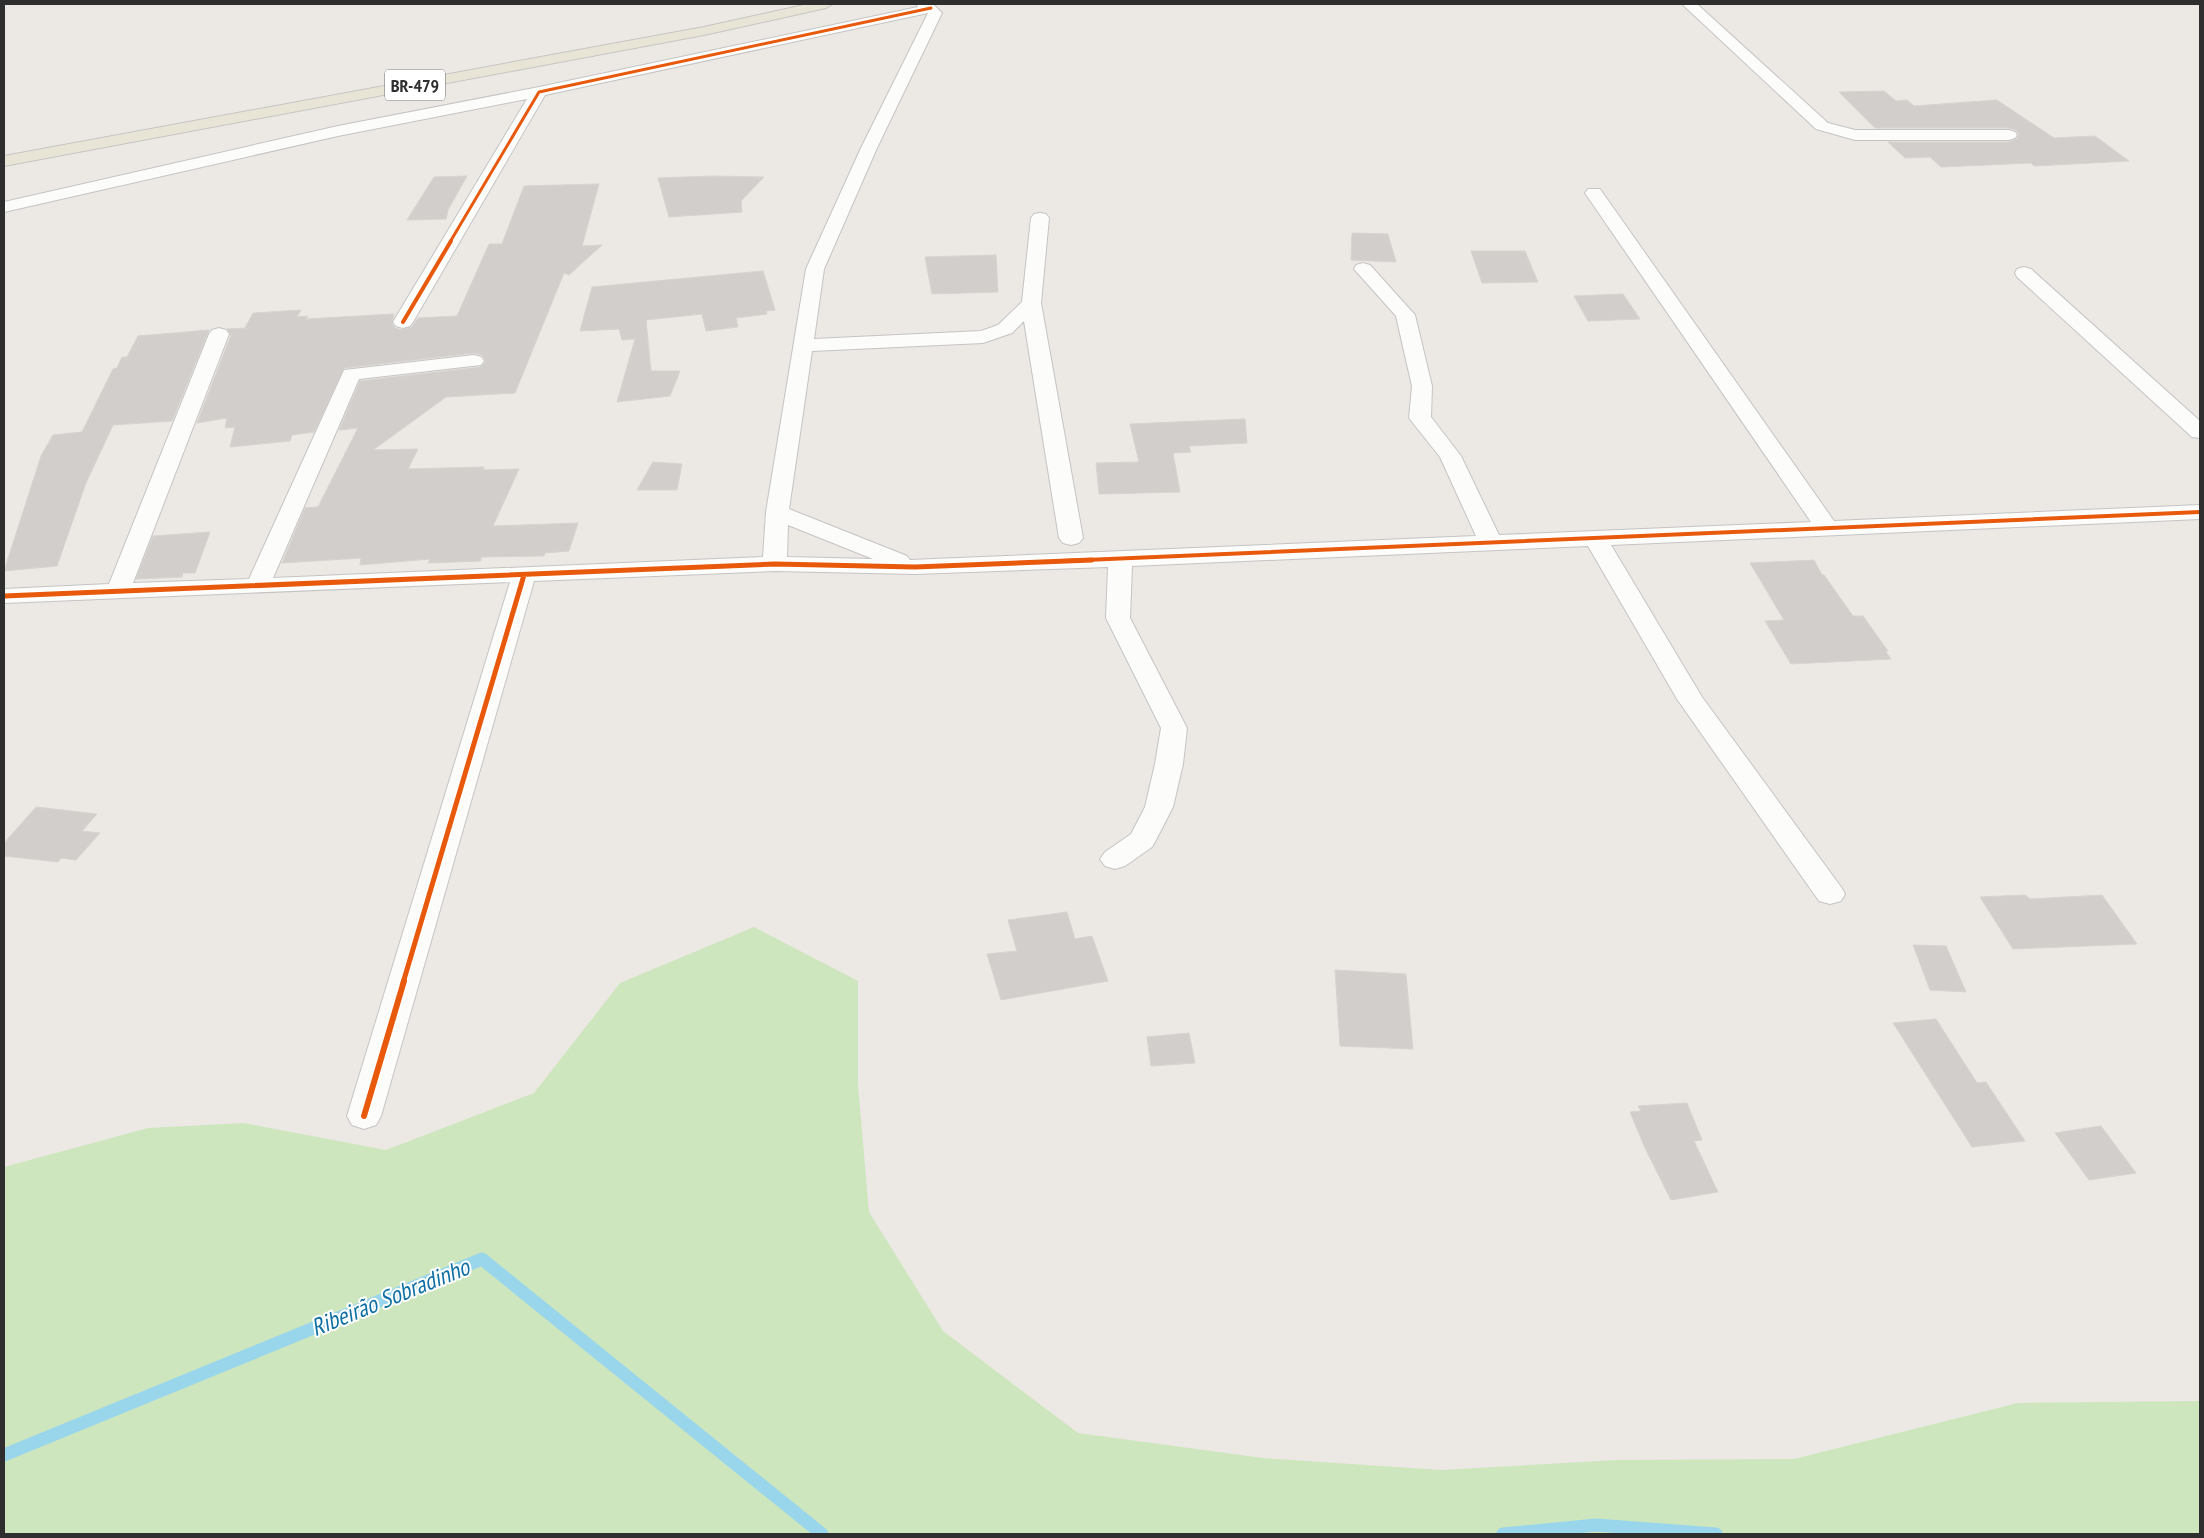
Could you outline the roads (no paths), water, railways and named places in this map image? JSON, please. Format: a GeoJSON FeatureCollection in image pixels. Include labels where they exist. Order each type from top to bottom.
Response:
{"type":"FeatureCollection","features":[{"type":"Feature","properties":{"kind":"main road","name":"BR-479"},"geometry":{"type":"LineString","coordinates":[[4,161],[685,35],[826,4]]}},
{"type":"Feature","properties":{"kind":"street"},"geometry":{"type":"LineString","coordinates":[[1689,4],[1822,126],[1855,135],[2009,135]]}},
{"type":"Feature","properties":{"kind":"street"},"geometry":{"type":"LineString","coordinates":[[4,207],[358,127],[539,92],[927,6],[935,13],[869,148],[815,269],[778,512],[775,564]]}},
{"type":"Feature","properties":{"kind":"street"},"geometry":{"type":"LineString","coordinates":[[403,322],[539,92]]}},
{"type":"Feature","properties":{"kind":"street"},"geometry":{"type":"LineString","coordinates":[[1594,194],[1827,528]]}},
{"type":"Feature","properties":{"kind":"street"},"geometry":{"type":"LineString","coordinates":[[1040,218],[1031,303],[1071,538]]}},
{"type":"Feature","properties":{"kind":"street"},"geometry":{"type":"LineString","coordinates":[[1363,269],[1405,315],[1422,386],[1420,418],[1450,456],[1491,543]]}},
{"type":"Feature","properties":{"kind":"street"},"geometry":{"type":"LineString","coordinates":[[2024,274],[2200,432]]}},
{"type":"Feature","properties":{"kind":"street"},"geometry":{"type":"LineString","coordinates":[[803,345],[984,337],[1004,328],[1031,303]]}},
{"type":"Feature","properties":{"kind":"street"},"geometry":{"type":"LineString","coordinates":[[118,591],[219,334]]}},
{"type":"Feature","properties":{"kind":"street"},"geometry":{"type":"LineString","coordinates":[[258,585],[351,374],[474,361]]}},
{"type":"Feature","properties":{"kind":"street"},"geometry":{"type":"LineString","coordinates":[[778,512],[915,567]]}},
{"type":"Feature","properties":{"kind":"street"},"geometry":{"type":"LineString","coordinates":[[4,596],[775,564],[915,567],[2200,512]]}},
{"type":"Feature","properties":{"kind":"street"},"geometry":{"type":"LineString","coordinates":[[1595,538],[1690,699],[1830,894]]}},
{"type":"Feature","properties":{"kind":"street"},"geometry":{"type":"LineString","coordinates":[[1115,859],[1142,840],[1159,807],[1169,764],[1174,728],[1118,618],[1120,559]]}},
{"type":"Feature","properties":{"kind":"street"},"geometry":{"type":"LineString","coordinates":[[364,1116],[524,575]]}},
{"type":"Feature","properties":{"kind":"waterway","name":"Ribeirão Sobradinho"},"geometry":{"type":"LineString","coordinates":[[4,1455],[482,1259],[822,1534]]}},
{"type":"Feature","properties":{"kind":"waterway","name":"Ribeirão Sobradinho"},"geometry":{"type":"LineString","coordinates":[[1503,1534],[1596,1525],[1716,1534]]}}]}
